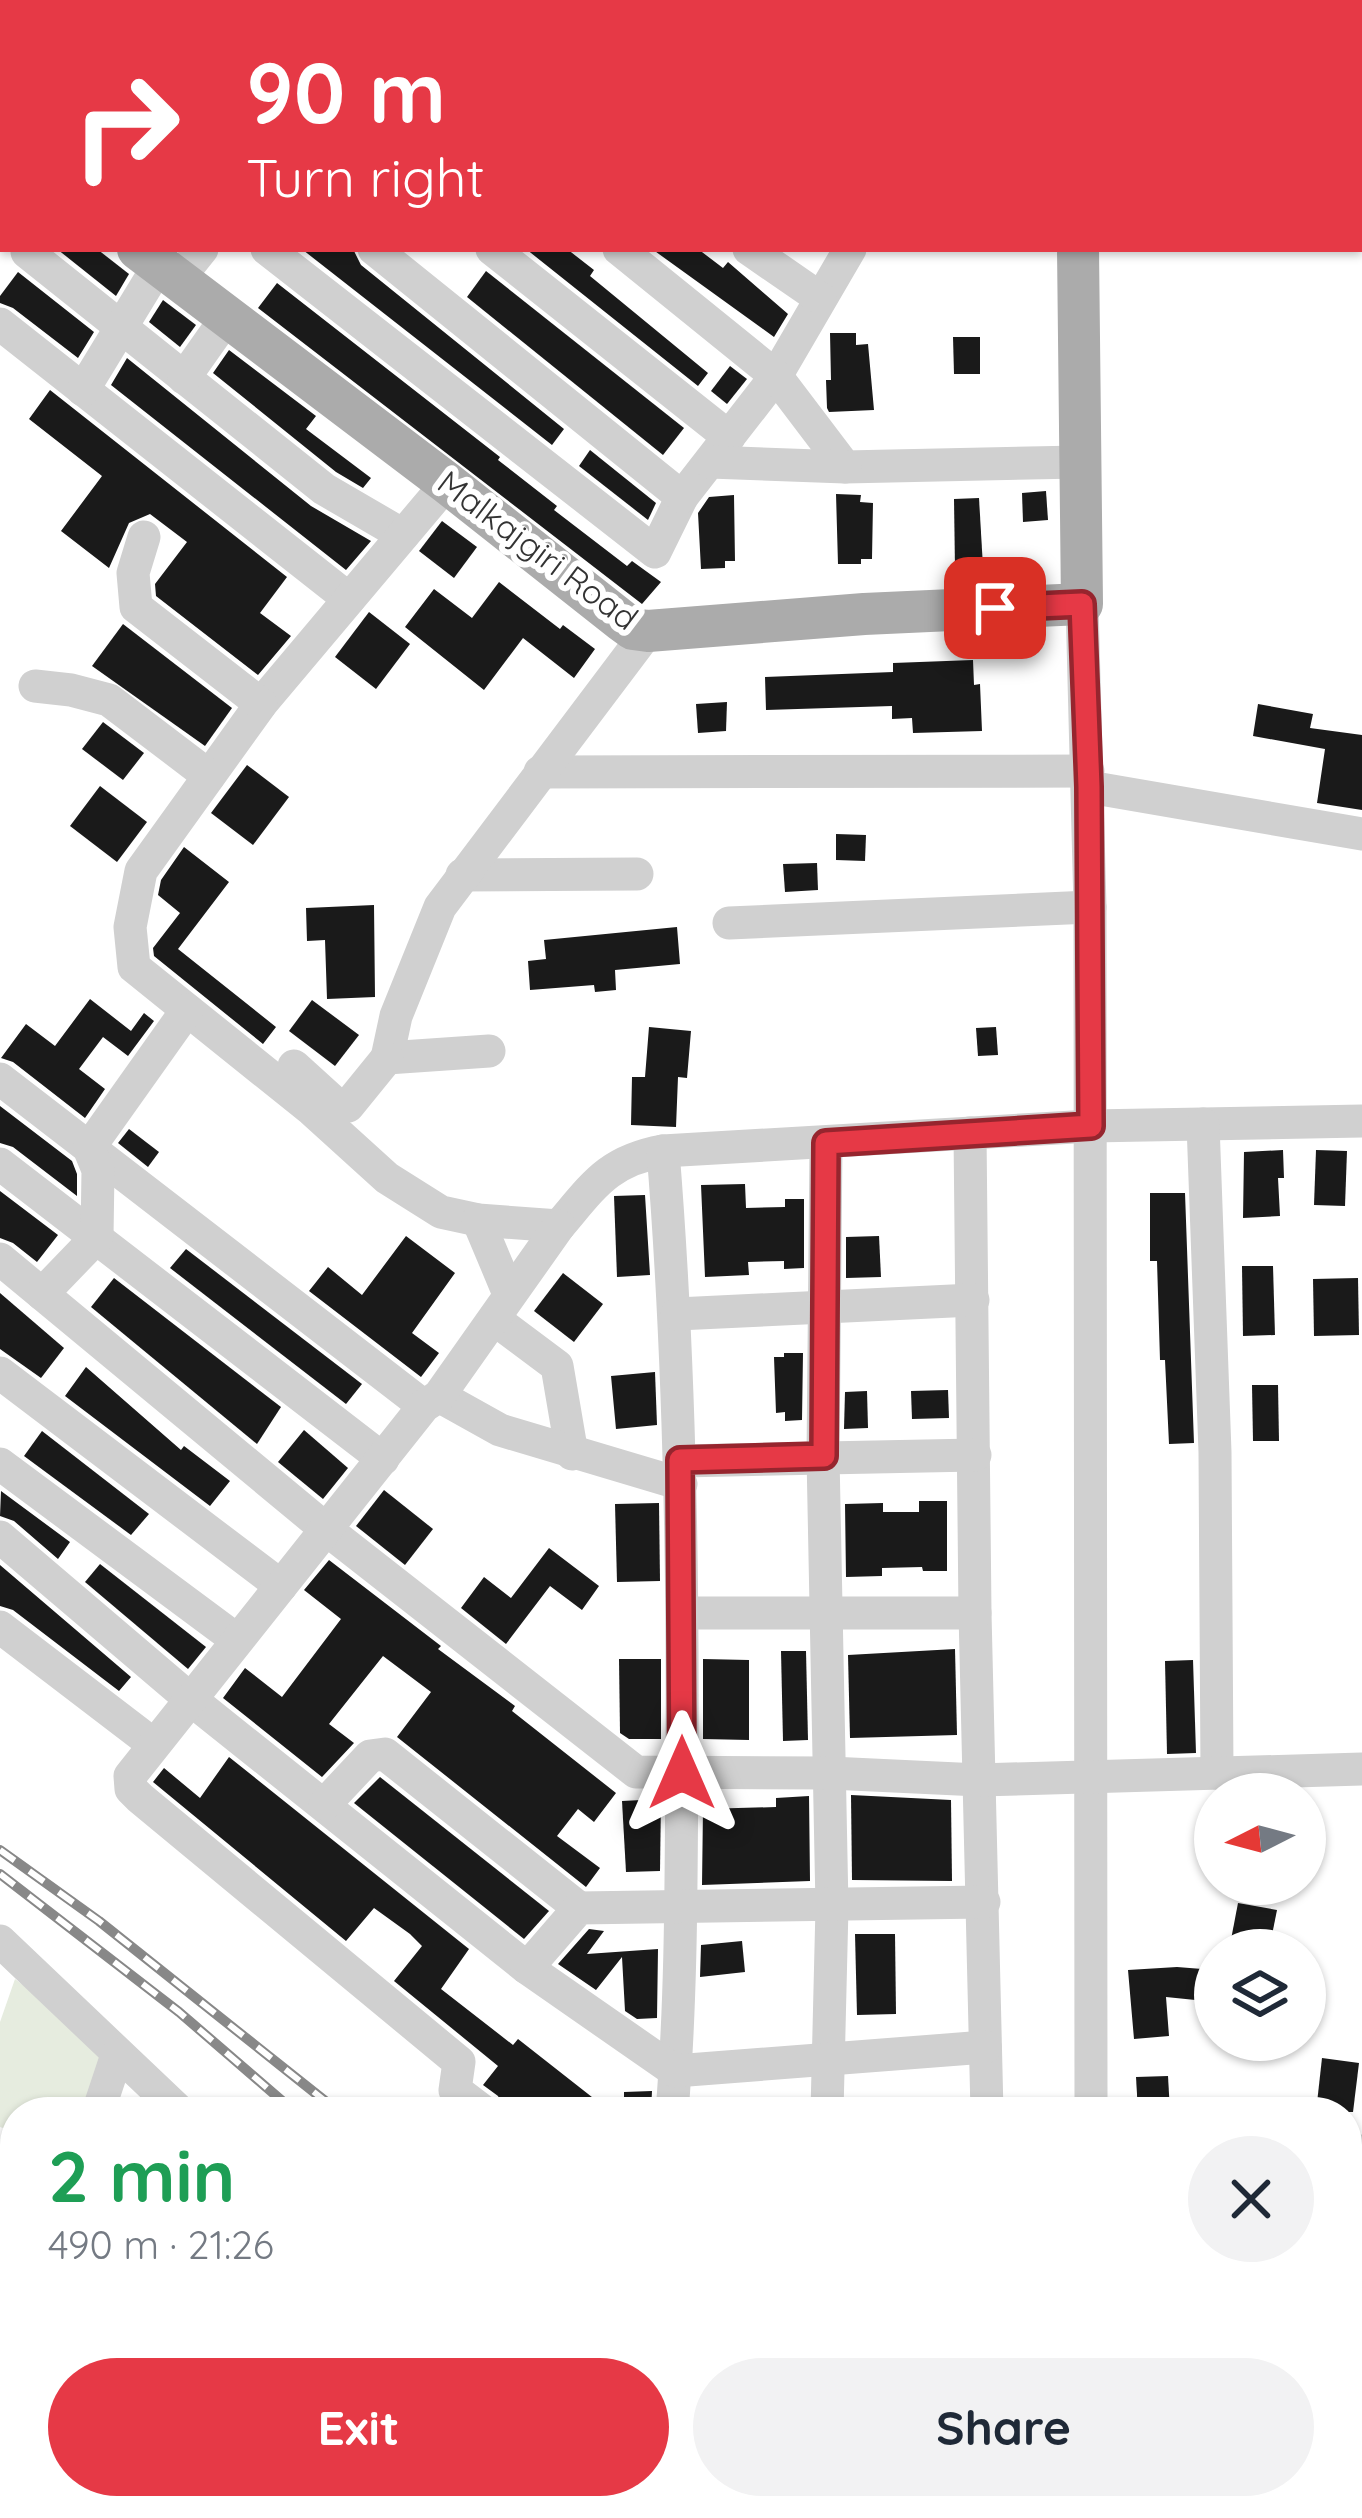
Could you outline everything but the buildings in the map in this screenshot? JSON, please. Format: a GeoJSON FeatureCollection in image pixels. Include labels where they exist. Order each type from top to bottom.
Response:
{"type":"FeatureCollection","features":[{"type":"Feature","properties":{"kind":"main road"},"geometry":{"type":"LineString","coordinates":[[1078,252],[1082,604]]}},
{"type":"Feature","properties":{"kind":"main road","name":"Malkajgiri Road"},"geometry":{"type":"LineString","coordinates":[[169,260],[227,317],[632,629],[1082,604]]}},
{"type":"Feature","properties":{"kind":"street"},"geometry":{"type":"LineString","coordinates":[[26,252],[324,489],[404,535]]}},
{"type":"Feature","properties":{"kind":"street"},"geometry":{"type":"LineString","coordinates":[[271,252],[656,552],[682,497],[776,376],[848,252]]}},
{"type":"Feature","properties":{"kind":"street"},"geometry":{"type":"LineString","coordinates":[[378,252],[682,497]]}},
{"type":"Feature","properties":{"kind":"street"},"geometry":{"type":"LineString","coordinates":[[495,252],[720,450],[845,467],[1078,461]]}},
{"type":"Feature","properties":{"kind":"street"},"geometry":{"type":"LineString","coordinates":[[623,252],[776,376],[845,467]]}},
{"type":"Feature","properties":{"kind":"street"},"geometry":{"type":"LineString","coordinates":[[753,252],[820,298]]}},
{"type":"Feature","properties":{"kind":"street"},"geometry":{"type":"LineString","coordinates":[[83,390],[120,327],[169,260]]}},
{"type":"Feature","properties":{"kind":"street"},"geometry":{"type":"LineString","coordinates":[[184,378],[227,317]]}},
{"type":"Feature","properties":{"kind":"street"},"geometry":{"type":"LineString","coordinates":[[0,324],[349,599]]}},
{"type":"Feature","properties":{"kind":"street"},"geometry":{"type":"LineString","coordinates":[[447,483],[261,704],[141,871],[130,927],[134,967],[387,1178],[441,1212],[559,1226]]}},
{"type":"Feature","properties":{"kind":"street"},"geometry":{"type":"LineString","coordinates":[[144,537],[133,573],[136,607],[261,704]]}},
{"type":"Feature","properties":{"kind":"street"},"geometry":{"type":"LineString","coordinates":[[1082,604],[1090,908],[1090,2097]]}},
{"type":"Feature","properties":{"kind":"street"},"geometry":{"type":"LineString","coordinates":[[295,1066],[338,1106],[348,1106],[386,1058],[428,932],[462,875],[648,631]]}},
{"type":"Feature","properties":{"kind":"street"},"geometry":{"type":"LineString","coordinates":[[35,686],[109,700],[209,776]]}},
{"type":"Feature","properties":{"kind":"street"},"geometry":{"type":"LineString","coordinates":[[540,772],[1089,779],[1362,834]]}},
{"type":"Feature","properties":{"kind":"street"},"geometry":{"type":"LineString","coordinates":[[462,875],[637,874]]}},
{"type":"Feature","properties":{"kind":"street"},"geometry":{"type":"LineString","coordinates":[[729,923],[1090,908]]}},
{"type":"Feature","properties":{"kind":"street"},"geometry":{"type":"LineString","coordinates":[[89,1148],[187,1010]]}},
{"type":"Feature","properties":{"kind":"street"},"geometry":{"type":"LineString","coordinates":[[386,1058],[489,1051]]}},
{"type":"Feature","properties":{"kind":"street"},"geometry":{"type":"LineString","coordinates":[[0,1079],[431,1401],[500,1430],[572,1454],[681,1472],[824,1456],[975,1455]]}},
{"type":"Feature","properties":{"kind":"street"},"geometry":{"type":"LineString","coordinates":[[464,2097],[455,2090],[459,2062],[130,1789],[130,1776],[431,1401],[559,1226],[608,1170],[630,1157],[663,1151],[1091,1126],[1362,1120]]}},
{"type":"Feature","properties":{"kind":"street"},"geometry":{"type":"LineString","coordinates":[[1203,1124],[1215,1452],[1217,1773],[1362,1769]]}},
{"type":"Feature","properties":{"kind":"street"},"geometry":{"type":"LineString","coordinates":[[970,1132],[987,2097]]}},
{"type":"Feature","properties":{"kind":"street"},"geometry":{"type":"LineString","coordinates":[[826,1143],[824,1456],[832,1907],[828,2097]]}},
{"type":"Feature","properties":{"kind":"street"},"geometry":{"type":"LineString","coordinates":[[42,1294],[97,1237],[98,1171],[89,1148]]}},
{"type":"Feature","properties":{"kind":"street"},"geometry":{"type":"LineString","coordinates":[[663,1151],[676,1314],[681,1472],[683,1906],[673,2097]]}},
{"type":"Feature","properties":{"kind":"street"},"geometry":{"type":"LineString","coordinates":[[0,1164],[382,1459]]}},
{"type":"Feature","properties":{"kind":"street"},"geometry":{"type":"LineString","coordinates":[[478,1220],[501,1306],[557,1366],[572,1454]]}},
{"type":"Feature","properties":{"kind":"street"},"geometry":{"type":"LineString","coordinates":[[0,1259],[327,1530],[636,1772],[980,1780],[1194,1774]]}},
{"type":"Feature","properties":{"kind":"street"},"geometry":{"type":"LineString","coordinates":[[676,1314],[973,1300]]}},
{"type":"Feature","properties":{"kind":"street"},"geometry":{"type":"LineString","coordinates":[[0,1373],[281,1586]]}},
{"type":"Feature","properties":{"kind":"street"},"geometry":{"type":"LineString","coordinates":[[0,1464],[236,1640]]}},
{"type":"Feature","properties":{"kind":"street"},"geometry":{"type":"LineString","coordinates":[[0,1537],[189,1698],[527,1968],[675,2071],[985,2047]]}},
{"type":"Feature","properties":{"kind":"street"},"geometry":{"type":"LineString","coordinates":[[682,1613],[975,1613]]}},
{"type":"Feature","properties":{"kind":"street"},"geometry":{"type":"LineString","coordinates":[[0,1627],[153,1744]]}},
{"type":"Feature","properties":{"kind":"street"},"geometry":{"type":"LineString","coordinates":[[325,1804],[370,1756],[385,1754],[579,1908],[984,1902]]}},
{"type":"Feature","properties":{"kind":"street"},"geometry":{"type":"LineString","coordinates":[[527,1968],[579,1908]]}},
{"type":"Feature","properties":{"kind":"street"},"geometry":{"type":"LineString","coordinates":[[3,1952],[163,2097]]}},
{"type":"Feature","properties":{"kind":"street"},"geometry":{"type":"LineString","coordinates":[[103,2097],[117,2055]]}},
{"type":"Feature","properties":{"kind":"shaded area"},"geometry":{"type":"Polygon","coordinates":[[[15,1979],[114,2055],[99,2097],[0,2097],[0,2022],[15,1979]]]}},
{"type":"Feature","properties":{"kind":"railway"},"geometry":{"type":"LineString","coordinates":[[0,1850],[99,1921],[320,2097]]}},
{"type":"Feature","properties":{"kind":"railway"},"geometry":{"type":"LineString","coordinates":[[0,1874],[179,2012],[278,2097]]}},
{"type":"Feature","properties":{"kind":"route"},"geometry":{"type":"LineString","coordinates":[[682,1773],[680,1460],[824,1456],[826,1143],[1091,1126],[1089,787],[1082,604],[995,608]]}}]}
